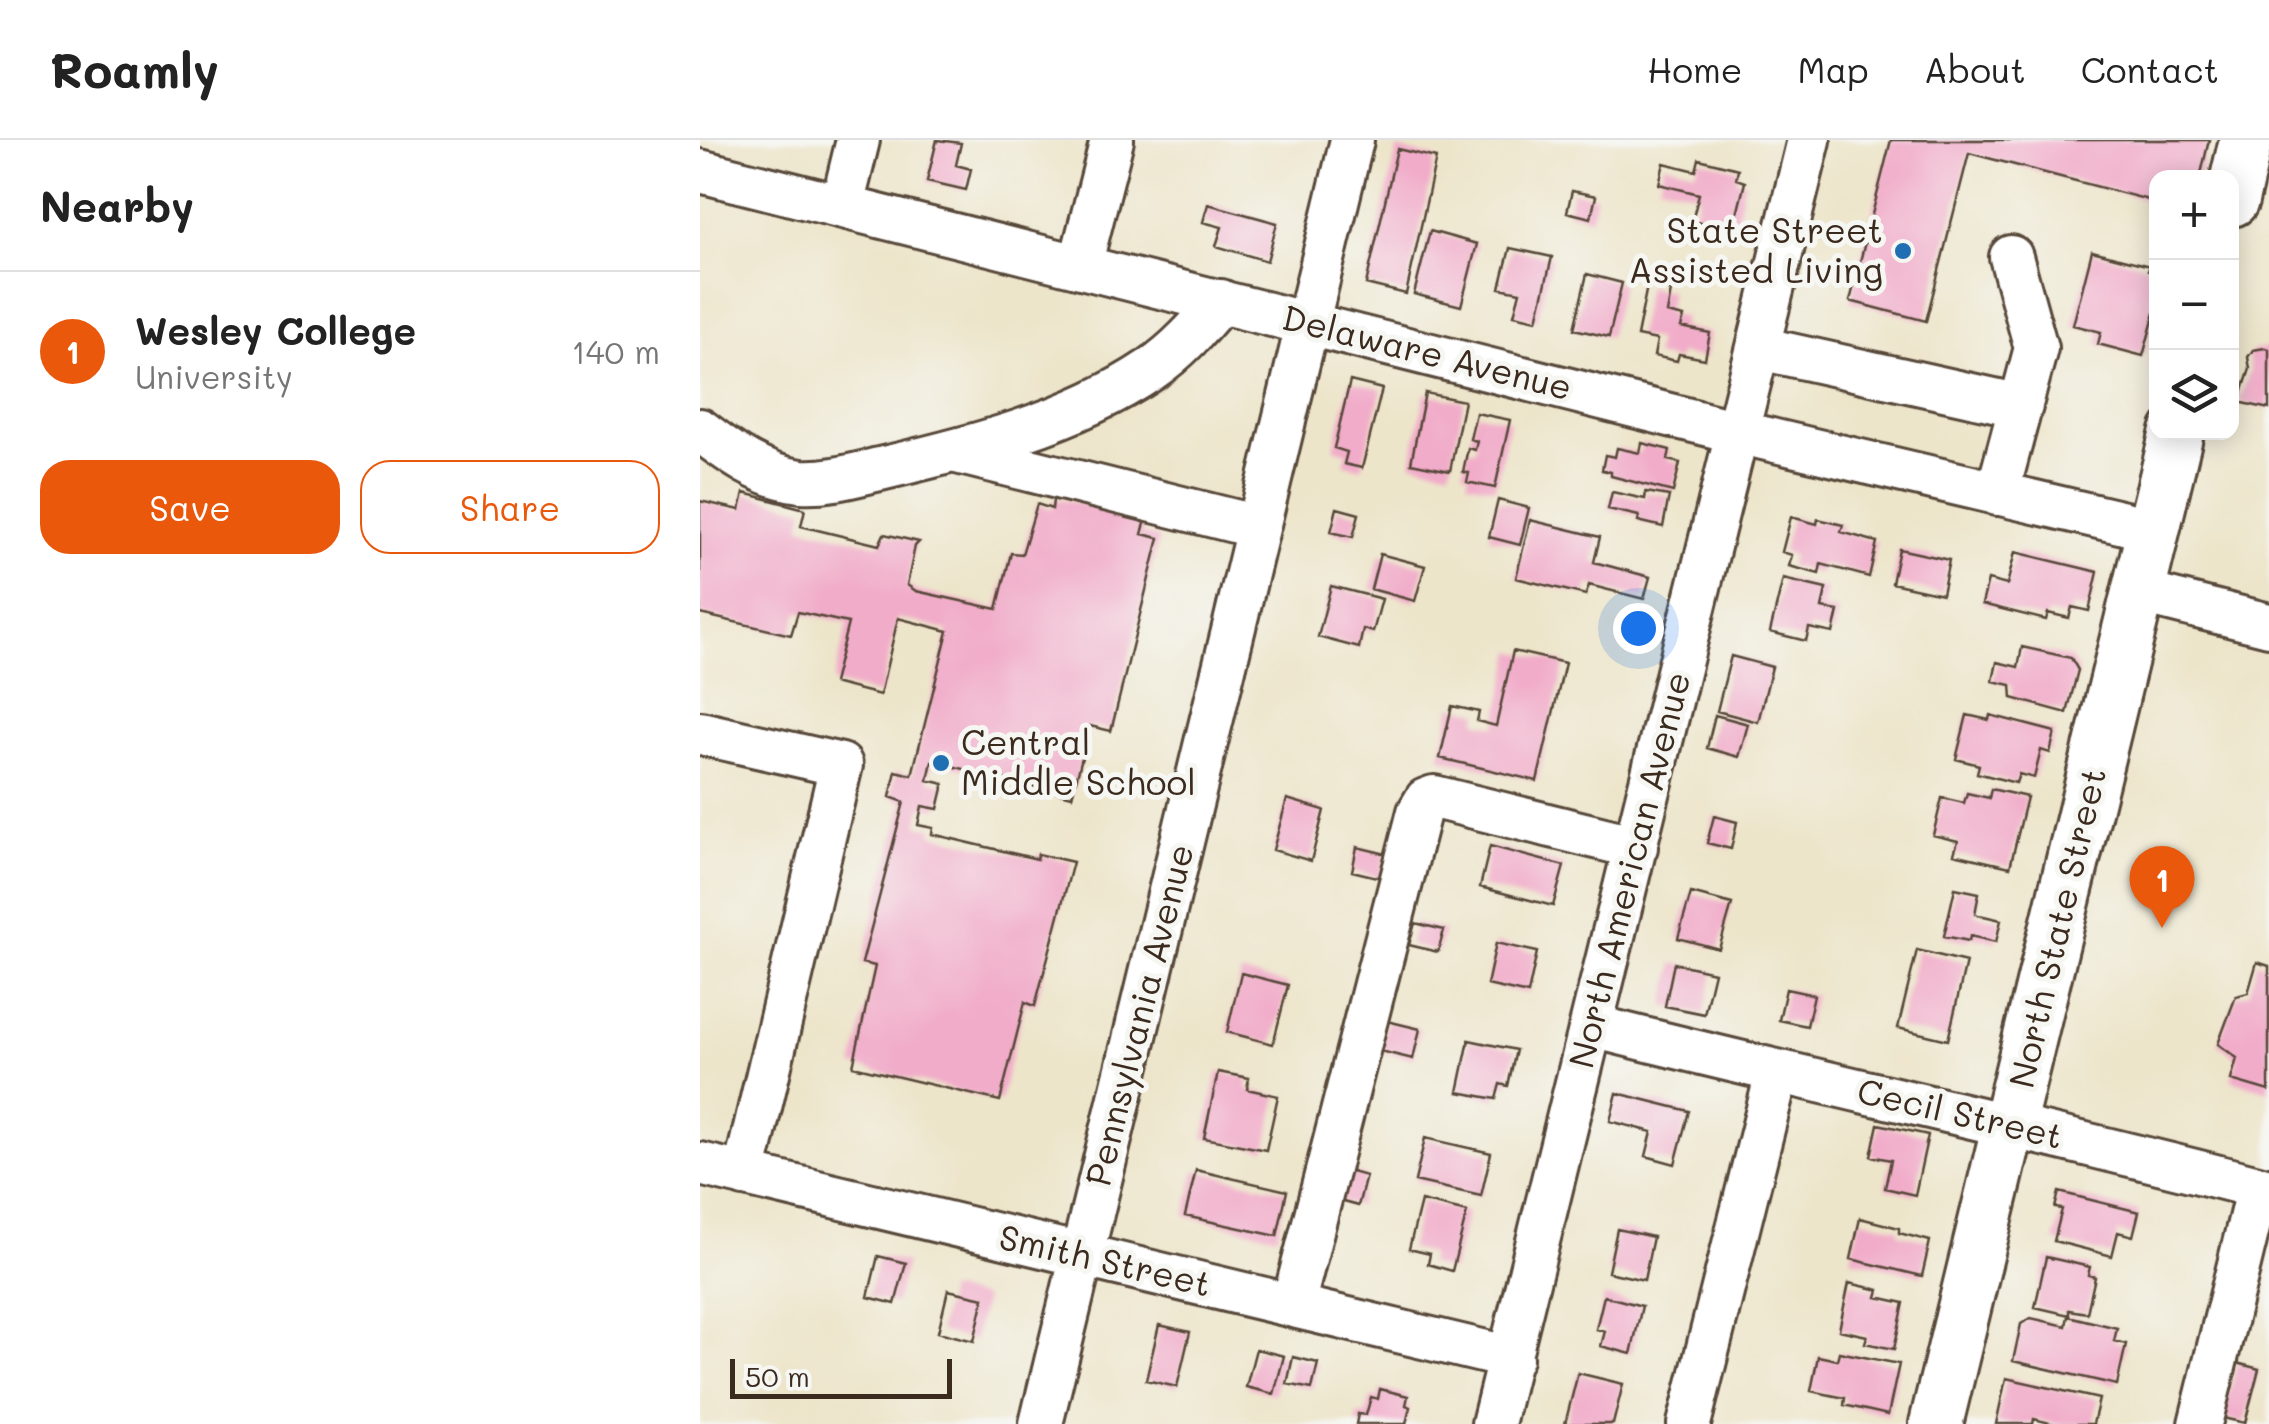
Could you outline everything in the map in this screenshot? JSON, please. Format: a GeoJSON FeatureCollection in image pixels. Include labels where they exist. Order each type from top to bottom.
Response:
{"type":"FeatureCollection","features":[{"type":"Feature","properties":{"kind":"main road"},"geometry":{"type":"LineString","coordinates":[[2239,170],[2246,140]]}},
{"type":"Feature","properties":{"kind":"main road","name":"North State Street"},"geometry":{"type":"LineString","coordinates":[[1936,1424],[2175,440]]}},
{"type":"Feature","properties":{"kind":"street"},"geometry":{"type":"LineString","coordinates":[[842,206],[858,140]]}},
{"type":"Feature","properties":{"kind":"street"},"geometry":{"type":"LineString","coordinates":[[1080,266],[1112,140]]}},
{"type":"Feature","properties":{"kind":"street","name":"Pennsylvania Avenue"},"geometry":{"type":"LineString","coordinates":[[1041,1424],[1352,140]]}},
{"type":"Feature","properties":{"kind":"street","name":"North American Avenue"},"geometry":{"type":"LineString","coordinates":[[1493,1424],[1809,140]]}},
{"type":"Feature","properties":{"kind":"street","name":"Delaware Avenue"},"geometry":{"type":"LineString","coordinates":[[700,171],[1737,432],[2154,530]]}},
{"type":"Feature","properties":{"kind":"street"},"geometry":{"type":"LineString","coordinates":[[1998,494],[2036,348],[2011,257]]}},
{"type":"Feature","properties":{"kind":"street"},"geometry":{"type":"LineString","coordinates":[[700,430],[763,471],[801,481],[846,477],[1041,421],[1126,385],[1176,352],[1220,301]]}},
{"type":"Feature","properties":{"kind":"street"},"geometry":{"type":"LineString","coordinates":[[1759,348],[2021,406]]}},
{"type":"Feature","properties":{"kind":"street"},"geometry":{"type":"LineString","coordinates":[[950,450],[1258,527]]}},
{"type":"Feature","properties":{"kind":"street"},"geometry":{"type":"LineString","coordinates":[[2138,592],[2269,624]]}},
{"type":"Feature","properties":{"kind":"street"},"geometry":{"type":"LineString","coordinates":[[700,732],[841,765],[744,1175]]}},
{"type":"Feature","properties":{"kind":"street"},"geometry":{"type":"LineString","coordinates":[[1293,1305],[1419,812],[1426,800],[1434,797],[1636,848]]}},
{"type":"Feature","properties":{"kind":"street","name":"Cecil Street"},"geometry":{"type":"LineString","coordinates":[[1592,1026],[1778,1073],[2011,1124],[2263,1189]]}},
{"type":"Feature","properties":{"kind":"street"},"geometry":{"type":"LineString","coordinates":[[1689,1424],[1778,1073]]}},
{"type":"Feature","properties":{"kind":"street","name":"Smith Street"},"geometry":{"type":"LineString","coordinates":[[700,1164],[1510,1358]]}},
{"type":"Feature","properties":{"kind":"street"},"geometry":{"type":"LineString","coordinates":[[2200,1424],[2263,1189]]}},
{"type":"Feature","properties":{"kind":"building"},"geometry":{"type":"Polygon","coordinates":[[[937,140],[961,143],[956,165],[971,169],[966,190],[927,181],[937,140]]]}},
{"type":"Feature","properties":{"kind":"building","name":"State Street Assisted Living"},"geometry":{"type":"Polygon","coordinates":[[[1891,140],[2209,140],[2202,170],[2149,170],[2149,200],[1969,153],[1926,321],[1850,301],[1891,140]]]}},
{"type":"Feature","properties":{"kind":"building"},"geometry":{"type":"Polygon","coordinates":[[[1397,149],[1436,158],[1406,294],[1366,284],[1397,149]]]}},
{"type":"Feature","properties":{"kind":"building"},"geometry":{"type":"Polygon","coordinates":[[[1699,159],[1738,169],[1736,179],[1745,182],[1733,231],[1692,221],[1699,194],[1659,184],[1664,163],[1696,171],[1699,159]]]}},
{"type":"Feature","properties":{"kind":"building"},"geometry":{"type":"Polygon","coordinates":[[[1572,191],[1596,196],[1591,218],[1567,212],[1572,191]]]}},
{"type":"Feature","properties":{"kind":"building"},"geometry":{"type":"Polygon","coordinates":[[[1208,204],[1277,223],[1267,261],[1216,246],[1222,227],[1203,222],[1208,204]]]}},
{"type":"Feature","properties":{"kind":"building"},"geometry":{"type":"Polygon","coordinates":[[[1430,231],[1477,244],[1461,306],[1414,294],[1430,231]]]}},
{"type":"Feature","properties":{"kind":"building"},"geometry":{"type":"Polygon","coordinates":[[[1510,248],[1552,257],[1537,320],[1514,315],[1520,292],[1500,288],[1510,248]]]}},
{"type":"Feature","properties":{"kind":"building"},"geometry":{"type":"Polygon","coordinates":[[[2092,251],[2149,266],[2149,334],[2143,356],[2098,344],[2101,332],[2073,325],[2092,251]]]}},
{"type":"Feature","properties":{"kind":"building"},"geometry":{"type":"Polygon","coordinates":[[[1587,274],[1622,283],[1609,337],[1574,329],[1587,274]]]}},
{"type":"Feature","properties":{"kind":"building"},"geometry":{"type":"Polygon","coordinates":[[[1647,286],[1671,291],[1667,313],[1684,317],[1681,327],[1710,333],[1705,359],[1679,354],[1677,361],[1654,356],[1657,340],[1637,336],[1647,286]]]}},
{"type":"Feature","properties":{"kind":"building"},"geometry":{"type":"Polygon","coordinates":[[[2269,349],[2269,409],[2239,402],[2250,369],[2248,357],[2253,350],[2269,349]]]}},
{"type":"Feature","properties":{"kind":"building"},"geometry":{"type":"Polygon","coordinates":[[[1350,381],[1382,389],[1362,468],[1344,464],[1347,452],[1334,448],[1350,381]]]}},
{"type":"Feature","properties":{"kind":"building"},"geometry":{"type":"Polygon","coordinates":[[[1425,393],[1464,401],[1450,471],[1411,463],[1425,393]]]}},
{"type":"Feature","properties":{"kind":"building"},"geometry":{"type":"Polygon","coordinates":[[[1476,413],[1510,420],[1495,488],[1467,482],[1469,473],[1463,472],[1468,448],[1475,450],[1477,441],[1470,439],[1476,413]]]}},
{"type":"Feature","properties":{"kind":"building"},"geometry":{"type":"Polygon","coordinates":[[[1642,443],[1670,450],[1668,460],[1680,463],[1673,492],[1611,476],[1611,472],[1602,470],[1605,455],[1615,457],[1617,448],[1640,453],[1642,443]]]}},
{"type":"Feature","properties":{"kind":"building"},"geometry":{"type":"Polygon","coordinates":[[[1612,492],[1645,499],[1646,492],[1669,496],[1663,527],[1608,509],[1612,492]]]}},
{"type":"Feature","properties":{"kind":"building","name":"Central Middle School"},"geometry":{"type":"Polygon","coordinates":[[[744,493],[805,509],[801,526],[879,545],[884,534],[919,542],[907,585],[916,591],[997,609],[1011,553],[1022,554],[1037,504],[1052,509],[1053,500],[1062,499],[1146,520],[1142,534],[1159,538],[1111,731],[1090,726],[1072,796],[932,761],[928,780],[944,784],[938,809],[922,806],[918,825],[933,828],[932,834],[1037,859],[1038,854],[1073,862],[1035,1006],[1025,1002],[1000,1101],[853,1066],[875,966],[862,963],[904,802],[890,797],[896,771],[912,775],[948,631],[898,618],[880,695],[833,683],[848,623],[798,612],[791,635],[700,614],[700,501],[740,510],[744,493]]]}},
{"type":"Feature","properties":{"kind":"building"},"geometry":{"type":"Polygon","coordinates":[[[1498,500],[1529,508],[1520,545],[1489,537],[1498,500]]]}},
{"type":"Feature","properties":{"kind":"building"},"geometry":{"type":"Polygon","coordinates":[[[1337,508],[1359,514],[1353,537],[1331,532],[1337,508]]]}},
{"type":"Feature","properties":{"kind":"building"},"geometry":{"type":"Polygon","coordinates":[[[1791,517],[1843,525],[1841,532],[1877,542],[1869,577],[1821,564],[1819,574],[1789,566],[1792,555],[1782,552],[1791,517]]]}},
{"type":"Feature","properties":{"kind":"building"},"geometry":{"type":"Polygon","coordinates":[[[1530,520],[1600,537],[1594,562],[1650,577],[1644,599],[1589,585],[1586,595],[1516,578],[1530,520]]]}},
{"type":"Feature","properties":{"kind":"building"},"geometry":{"type":"Polygon","coordinates":[[[1899,549],[1949,560],[1942,594],[1892,583],[1899,549]]]}},
{"type":"Feature","properties":{"kind":"building"},"geometry":{"type":"Polygon","coordinates":[[[2015,552],[2098,572],[2089,611],[2072,607],[2069,618],[2048,613],[2046,620],[1982,604],[1988,580],[2007,585],[2015,552]]]}},
{"type":"Feature","properties":{"kind":"building"},"geometry":{"type":"Polygon","coordinates":[[[1380,554],[1425,566],[1415,601],[1371,589],[1380,554]]]}},
{"type":"Feature","properties":{"kind":"building"},"geometry":{"type":"Polygon","coordinates":[[[1783,579],[1826,589],[1822,608],[1838,611],[1833,633],[1809,628],[1806,641],[1770,632],[1783,579]]]}},
{"type":"Feature","properties":{"kind":"building"},"geometry":{"type":"Polygon","coordinates":[[[1331,586],[1382,599],[1373,632],[1363,629],[1359,648],[1318,637],[1331,586]]]}},
{"type":"Feature","properties":{"kind":"building"},"geometry":{"type":"Polygon","coordinates":[[[2022,647],[2071,658],[2078,670],[2067,713],[2012,698],[2011,685],[1993,681],[1997,662],[2018,667],[2022,647]]]}},
{"type":"Feature","properties":{"kind":"building"},"geometry":{"type":"Polygon","coordinates":[[[1513,651],[1565,663],[1537,781],[1440,758],[1452,706],[1479,712],[1477,721],[1496,726],[1513,651]]]}},
{"type":"Feature","properties":{"kind":"building"},"geometry":{"type":"Polygon","coordinates":[[[1731,656],[1772,667],[1758,722],[1717,711],[1731,656]]]}},
{"type":"Feature","properties":{"kind":"building"},"geometry":{"type":"Polygon","coordinates":[[[1715,715],[1748,724],[1739,757],[1707,748],[1715,715]]]}},
{"type":"Feature","properties":{"kind":"building"},"geometry":{"type":"Polygon","coordinates":[[[1967,715],[1989,720],[1990,715],[2055,732],[2050,753],[2041,750],[2034,778],[2019,774],[2016,783],[1977,773],[1979,765],[1956,759],[1967,715]]]}},
{"type":"Feature","properties":{"kind":"building"},"geometry":{"type":"Polygon","coordinates":[[[1991,789],[2027,797],[2010,867],[1954,854],[1958,841],[1933,835],[1942,798],[1964,803],[1967,793],[1989,798],[1991,789]]]}},
{"type":"Feature","properties":{"kind":"building"},"geometry":{"type":"Polygon","coordinates":[[[1287,799],[1324,810],[1311,861],[1273,850],[1287,799]]]}},
{"type":"Feature","properties":{"kind":"building"},"geometry":{"type":"Polygon","coordinates":[[[1714,816],[1737,822],[1731,849],[1707,843],[1714,816]]]}},
{"type":"Feature","properties":{"kind":"building"},"geometry":{"type":"Polygon","coordinates":[[[1490,846],[1564,866],[1553,906],[1480,887],[1490,846]]]}},
{"type":"Feature","properties":{"kind":"building"},"geometry":{"type":"Polygon","coordinates":[[[1357,847],[1386,854],[1381,878],[1352,871],[1357,847]]]}},
{"type":"Feature","properties":{"kind":"building"},"geometry":{"type":"Polygon","coordinates":[[[1955,888],[1979,893],[1975,914],[2001,920],[1996,942],[1944,936],[1955,888]]]}},
{"type":"Feature","properties":{"kind":"building"},"geometry":{"type":"Polygon","coordinates":[[[1691,893],[1732,904],[1719,949],[1678,938],[1691,893]]]}},
{"type":"Feature","properties":{"kind":"building"},"geometry":{"type":"Polygon","coordinates":[[[1415,923],[1444,930],[1438,952],[1409,945],[1415,923]]]}},
{"type":"Feature","properties":{"kind":"building"},"geometry":{"type":"Polygon","coordinates":[[[1496,943],[1537,952],[1528,994],[1487,985],[1496,943]]]}},
{"type":"Feature","properties":{"kind":"building"},"geometry":{"type":"Polygon","coordinates":[[[1917,950],[1966,962],[1948,1040],[1898,1028],[1917,950]]]}},
{"type":"Feature","properties":{"kind":"building"},"geometry":{"type":"Polygon","coordinates":[[[2257,962],[2269,966],[2269,1091],[2231,1080],[2237,1058],[2218,1044],[2236,996],[2248,993],[2257,962]]]}},
{"type":"Feature","properties":{"kind":"building"},"geometry":{"type":"Polygon","coordinates":[[[1674,963],[1714,972],[1704,1014],[1665,1006],[1674,963]]]}},
{"type":"Feature","properties":{"kind":"building"},"geometry":{"type":"Polygon","coordinates":[[[1241,973],[1288,985],[1273,1044],[1227,1032],[1241,973]]]}},
{"type":"Feature","properties":{"kind":"building"},"geometry":{"type":"Polygon","coordinates":[[[1786,989],[1814,995],[1807,1026],[1779,1020],[1786,989]]]}},
{"type":"Feature","properties":{"kind":"building"},"geometry":{"type":"Polygon","coordinates":[[[1387,1021],[1420,1029],[1413,1059],[1380,1051],[1387,1021]]]}},
{"type":"Feature","properties":{"kind":"building"},"geometry":{"type":"Polygon","coordinates":[[[1469,1040],[1516,1050],[1508,1086],[1500,1084],[1496,1099],[1458,1092],[1469,1040]]]}},
{"type":"Feature","properties":{"kind":"building"},"geometry":{"type":"Polygon","coordinates":[[[1218,1072],[1249,1078],[1247,1089],[1278,1096],[1266,1150],[1204,1138],[1218,1072]]]}},
{"type":"Feature","properties":{"kind":"building"},"geometry":{"type":"Polygon","coordinates":[[[1617,1093],[1689,1111],[1675,1164],[1646,1156],[1652,1132],[1610,1121],[1617,1093]]]}},
{"type":"Feature","properties":{"kind":"building"},"geometry":{"type":"Polygon","coordinates":[[[1878,1124],[1928,1135],[1915,1195],[1885,1188],[1891,1160],[1871,1156],[1878,1124]]]}},
{"type":"Feature","properties":{"kind":"building"},"geometry":{"type":"Polygon","coordinates":[[[1425,1138],[1491,1153],[1481,1196],[1415,1181],[1425,1138]]]}},
{"type":"Feature","properties":{"kind":"building"},"geometry":{"type":"Polygon","coordinates":[[[1341,1169],[1366,1176],[1358,1206],[1332,1199],[1341,1169]]]}},
{"type":"Feature","properties":{"kind":"building"},"geometry":{"type":"Polygon","coordinates":[[[1196,1170],[1287,1191],[1277,1236],[1185,1216],[1196,1170]]]}},
{"type":"Feature","properties":{"kind":"building"},"geometry":{"type":"Polygon","coordinates":[[[2059,1192],[2139,1212],[2133,1236],[2118,1232],[2112,1256],[2054,1241],[2062,1209],[2055,1208],[2059,1192]]]}},
{"type":"Feature","properties":{"kind":"building"},"geometry":{"type":"Polygon","coordinates":[[[1421,1201],[1467,1212],[1452,1271],[1428,1264],[1430,1254],[1409,1249],[1421,1201]]]}},
{"type":"Feature","properties":{"kind":"building"},"geometry":{"type":"Polygon","coordinates":[[[1860,1218],[1930,1241],[1922,1276],[1851,1259],[1860,1218]]]}},
{"type":"Feature","properties":{"kind":"building"},"geometry":{"type":"Polygon","coordinates":[[[1617,1229],[1653,1237],[1644,1280],[1608,1272],[1617,1229]]]}},
{"type":"Feature","properties":{"kind":"building"},"geometry":{"type":"Polygon","coordinates":[[[878,1256],[906,1263],[895,1304],[868,1297],[878,1256]]]}},
{"type":"Feature","properties":{"kind":"building"},"geometry":{"type":"Polygon","coordinates":[[[2046,1257],[2090,1267],[2088,1275],[2095,1277],[2087,1313],[2069,1310],[2069,1315],[2035,1307],[2046,1257]]]}},
{"type":"Feature","properties":{"kind":"building"},"geometry":{"type":"Polygon","coordinates":[[[1849,1283],[1879,1290],[1877,1297],[1904,1303],[1894,1349],[1865,1343],[1867,1336],[1839,1330],[1849,1283]]]}},
{"type":"Feature","properties":{"kind":"building"},"geometry":{"type":"Polygon","coordinates":[[[948,1290],[984,1298],[974,1341],[938,1332],[948,1290]]]}},
{"type":"Feature","properties":{"kind":"building"},"geometry":{"type":"Polygon","coordinates":[[[1604,1296],[1642,1306],[1631,1354],[1601,1346],[1605,1331],[1596,1329],[1604,1296]]]}},
{"type":"Feature","properties":{"kind":"building"},"geometry":{"type":"Polygon","coordinates":[[[2068,1316],[2117,1328],[2114,1341],[2126,1344],[2117,1385],[2013,1361],[2021,1324],[2031,1318],[2066,1326],[2068,1316]]]}},
{"type":"Feature","properties":{"kind":"building"},"geometry":{"type":"Polygon","coordinates":[[[1159,1325],[1190,1332],[1177,1387],[1146,1380],[1159,1325]]]}},
{"type":"Feature","properties":{"kind":"building"},"geometry":{"type":"Polygon","coordinates":[[[1256,1349],[1284,1356],[1274,1394],[1246,1387],[1256,1349]]]}},
{"type":"Feature","properties":{"kind":"building"},"geometry":{"type":"Polygon","coordinates":[[[1839,1352],[1899,1364],[1888,1415],[1844,1405],[1845,1398],[1811,1391],[1818,1356],[1837,1360],[1839,1352]]]}},
{"type":"Feature","properties":{"kind":"building"},"geometry":{"type":"Polygon","coordinates":[[[1293,1357],[1318,1363],[1312,1389],[1287,1384],[1293,1357]]]}},
{"type":"Feature","properties":{"kind":"building"},"geometry":{"type":"Polygon","coordinates":[[[2237,1363],[2259,1369],[2245,1423],[2223,1418],[2237,1363]]]}},
{"type":"Feature","properties":{"kind":"building"},"geometry":{"type":"Polygon","coordinates":[[[1578,1373],[1623,1384],[1613,1424],[1565,1424],[1578,1373]]]}},
{"type":"Feature","properties":{"kind":"building"},"geometry":{"type":"Polygon","coordinates":[[[2006,1378],[2099,1399],[2093,1424],[2054,1424],[2034,1419],[2033,1424],[1996,1424],[2006,1378]]]}},
{"type":"Feature","properties":{"kind":"building"},"geometry":{"type":"Polygon","coordinates":[[[1380,1389],[1408,1396],[1406,1424],[1356,1424],[1358,1414],[1366,1415],[1371,1397],[1378,1399],[1380,1389]]]}},
{"type":"Feature","properties":{"kind":"place","name":"State Street Assisted Living"},"geometry":{"type":"Point","coordinates":[1903,251]}},
{"type":"Feature","properties":{"kind":"place","name":"Central Middle School"},"geometry":{"type":"Point","coordinates":[941,763]}},
{"type":"Feature","properties":{"kind":"place","name":"Wesley College"},"geometry":{"type":"Point","coordinates":[2162,928]}}]}
